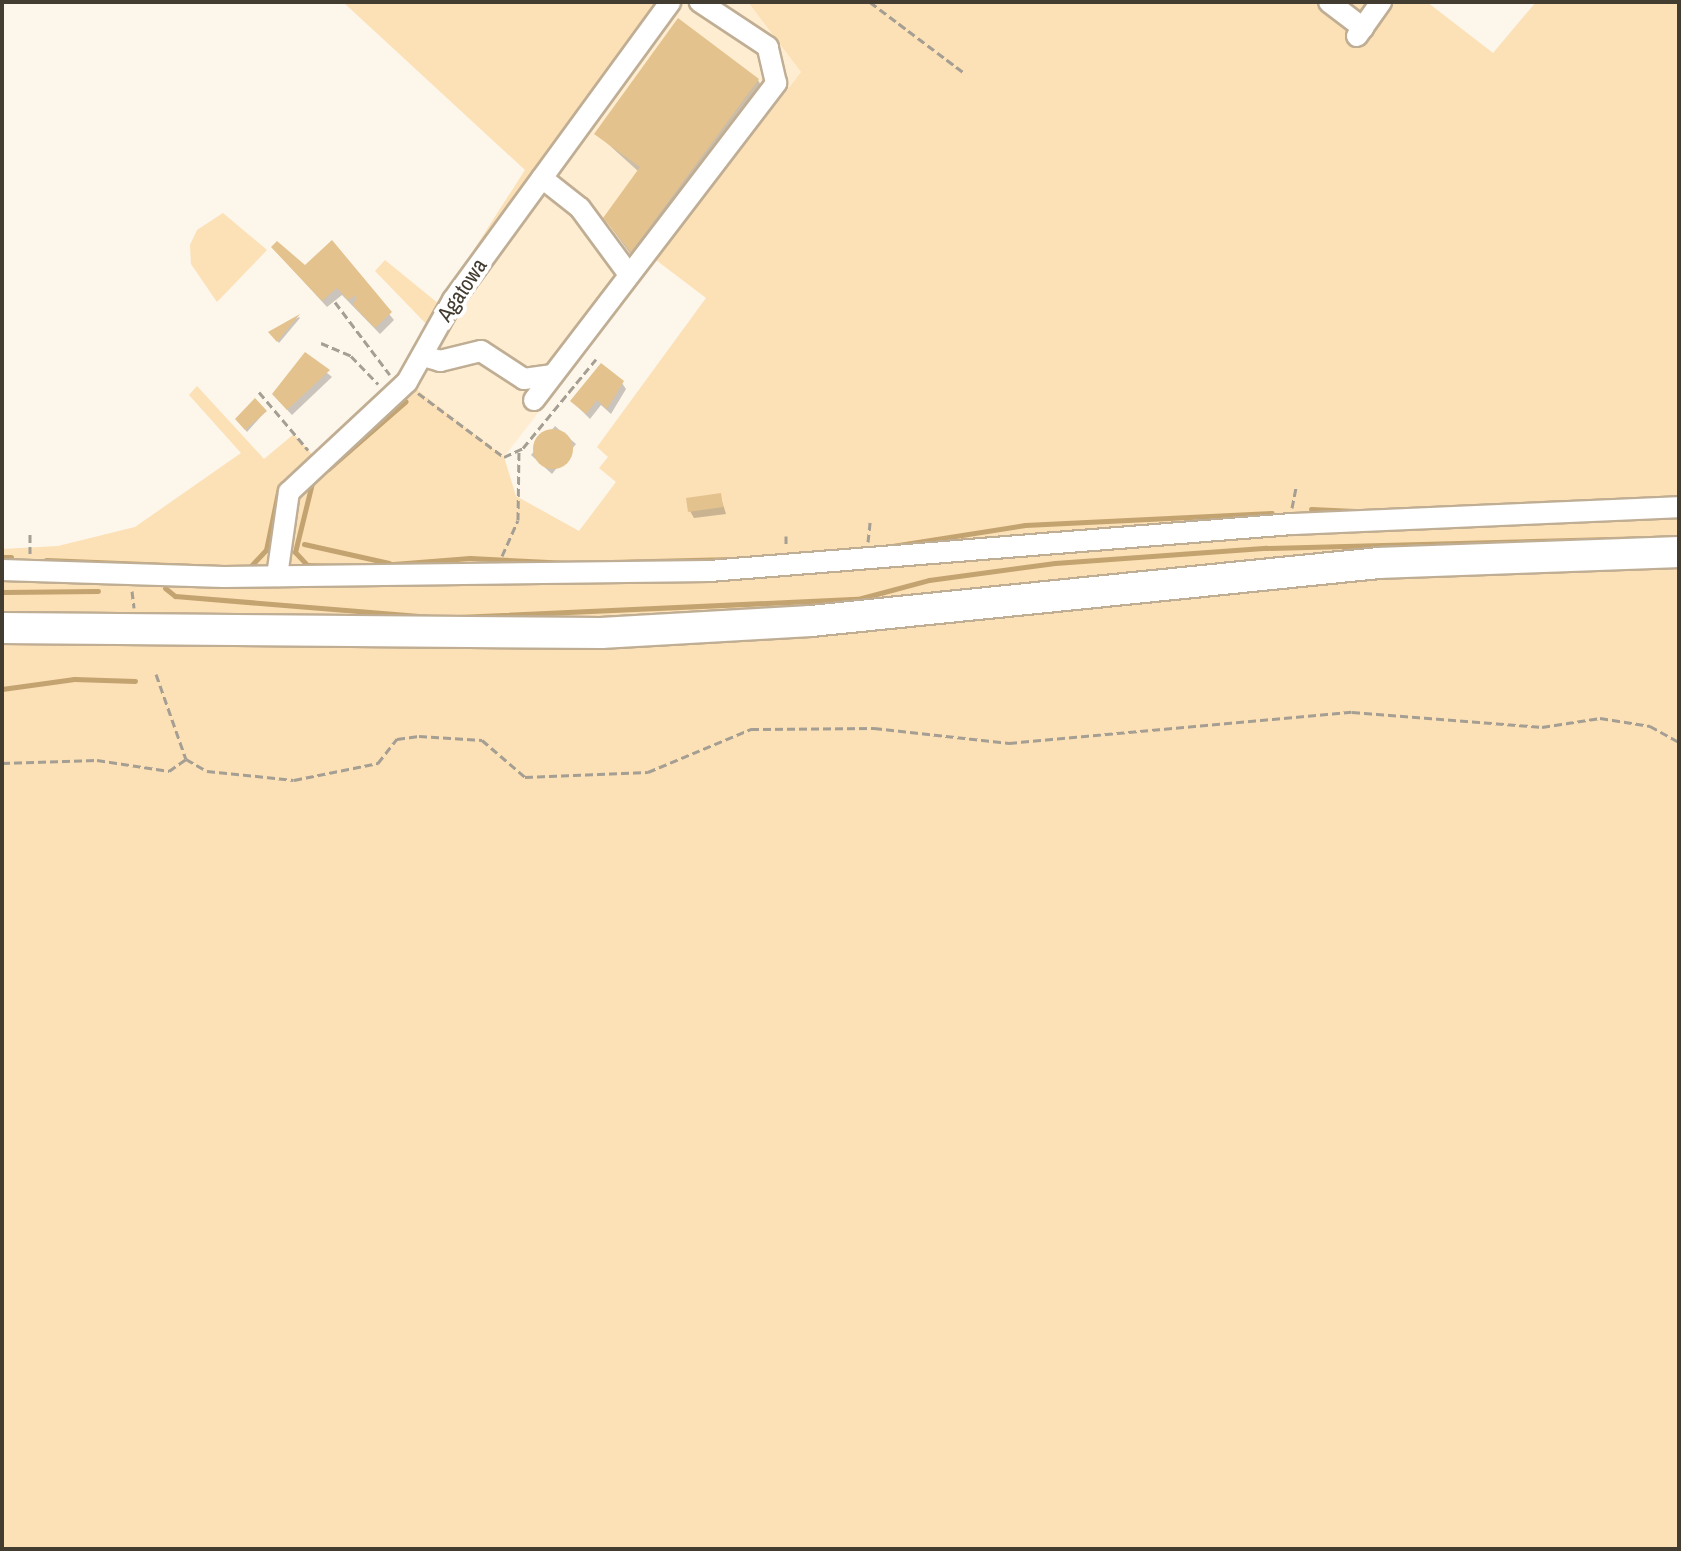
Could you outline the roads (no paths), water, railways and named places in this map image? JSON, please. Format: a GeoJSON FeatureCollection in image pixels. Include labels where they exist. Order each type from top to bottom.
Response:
{"type":"FeatureCollection","features":[{"type":"Feature","properties":{"kind":"highway"},"geometry":{"type":"LineString","coordinates":[[2,628],[497,636],[657,630],[1379,563],[1679,552]]}},
{"type":"Feature","properties":{"kind":"street","name":"Agatowa"},"geometry":{"type":"LineString","coordinates":[[277,576],[286,496],[401,390],[439,364],[453,300],[670,2]]}},
{"type":"Feature","properties":{"kind":"street"},"geometry":{"type":"LineString","coordinates":[[534,400],[778,76],[768,47],[700,2]]}},
{"type":"Feature","properties":{"kind":"street"},"geometry":{"type":"LineString","coordinates":[[1329,2],[1360,32],[1381,2]]}},
{"type":"Feature","properties":{"kind":"street"},"geometry":{"type":"LineString","coordinates":[[542,178],[574,201],[628,273]]}},
{"type":"Feature","properties":{"kind":"street"},"geometry":{"type":"LineString","coordinates":[[439,364],[481,351],[524,379],[553,375]]}},
{"type":"Feature","properties":{"kind":"street"},"geometry":{"type":"LineString","coordinates":[[2,570],[131,576],[709,571],[1292,524],[1679,507]]}},
{"type":"Feature","properties":{"kind":"waterway"},"geometry":{"type":"LineString","coordinates":[[328,469],[406,401]]}},
{"type":"Feature","properties":{"kind":"waterway"},"geometry":{"type":"LineString","coordinates":[[312,483],[295,552],[307,565],[339,566]]}},
{"type":"Feature","properties":{"kind":"waterway"},"geometry":{"type":"LineString","coordinates":[[249,568],[266,550],[279,487]]}},
{"type":"Feature","properties":{"kind":"waterway"},"geometry":{"type":"LineString","coordinates":[[1539,503],[1624,501]]}},
{"type":"Feature","properties":{"kind":"waterway"},"geometry":{"type":"LineString","coordinates":[[1311,509],[1378,512]]}},
{"type":"Feature","properties":{"kind":"waterway"},"geometry":{"type":"LineString","coordinates":[[886,547],[1025,525],[1272,513]]}},
{"type":"Feature","properties":{"kind":"waterway"},"geometry":{"type":"LineString","coordinates":[[458,617],[858,599],[929,580],[1055,563],[1266,548],[1679,537]]}},
{"type":"Feature","properties":{"kind":"waterway"},"geometry":{"type":"LineString","coordinates":[[304,544],[389,563]]}},
{"type":"Feature","properties":{"kind":"waterway"},"geometry":{"type":"LineString","coordinates":[[2,557],[11,557]]}},
{"type":"Feature","properties":{"kind":"waterway"},"geometry":{"type":"LineString","coordinates":[[381,565],[470,558],[569,563]]}},
{"type":"Feature","properties":{"kind":"waterway"},"geometry":{"type":"LineString","coordinates":[[611,562],[733,559]]}},
{"type":"Feature","properties":{"kind":"waterway"},"geometry":{"type":"LineString","coordinates":[[46,560],[219,567]]}},
{"type":"Feature","properties":{"kind":"waterway"},"geometry":{"type":"LineString","coordinates":[[165,588],[175,596],[428,617]]}},
{"type":"Feature","properties":{"kind":"waterway"},"geometry":{"type":"LineString","coordinates":[[2,592],[98,591]]}},
{"type":"Feature","properties":{"kind":"waterway"},"geometry":{"type":"LineString","coordinates":[[2,689],[74,679],[135,681]]}}]}
